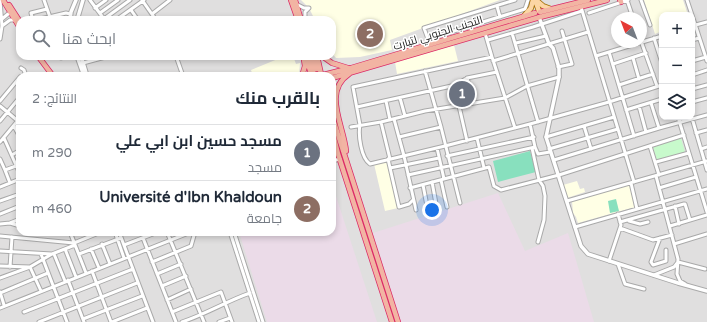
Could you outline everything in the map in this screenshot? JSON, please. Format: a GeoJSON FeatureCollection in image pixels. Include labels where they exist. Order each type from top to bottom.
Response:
{"type":"FeatureCollection","features":[{"type":"Feature","properties":{"kind":"highway"},"geometry":{"type":"LineString","coordinates":[[3,0],[16,18]]}},
{"type":"Feature","properties":{"kind":"highway","name":"التجنب الجنوبي لتيارت"},"geometry":{"type":"LineString","coordinates":[[336,73],[352,70],[485,32],[538,14],[588,0]]}},
{"type":"Feature","properties":{"kind":"highway","name":"التجنب الجنوبي لتيارت"},"geometry":{"type":"LineString","coordinates":[[336,76],[524,16],[581,9],[607,0]]}},
{"type":"Feature","properties":{"kind":"highway"},"geometry":{"type":"LineString","coordinates":[[294,2],[296,16]]}},
{"type":"Feature","properties":{"kind":"highway"},"geometry":{"type":"LineString","coordinates":[[294,2],[299,16]]}},
{"type":"Feature","properties":{"kind":"highway"},"geometry":{"type":"LineString","coordinates":[[294,2],[303,16]]}},
{"type":"Feature","properties":{"kind":"highway"},"geometry":{"type":"LineString","coordinates":[[41,60],[50,72]]}},
{"type":"Feature","properties":{"kind":"highway"},"geometry":{"type":"LineString","coordinates":[[303,72],[304,60]]}},
{"type":"Feature","properties":{"kind":"highway"},"geometry":{"type":"LineString","coordinates":[[306,60],[313,72]]}},
{"type":"Feature","properties":{"kind":"highway"},"geometry":{"type":"LineString","coordinates":[[310,60],[314,72]]}},
{"type":"Feature","properties":{"kind":"highway"},"geometry":{"type":"LineString","coordinates":[[313,60],[314,72]]}},
{"type":"Feature","properties":{"kind":"highway"},"geometry":{"type":"LineString","coordinates":[[317,60],[322,72]]}},
{"type":"Feature","properties":{"kind":"highway"},"geometry":{"type":"LineString","coordinates":[[328,60],[352,70],[342,80],[336,95]]}},
{"type":"Feature","properties":{"kind":"highway"},"geometry":{"type":"LineString","coordinates":[[336,104],[343,131],[346,156]]}},
{"type":"Feature","properties":{"kind":"highway"},"geometry":{"type":"LineString","coordinates":[[336,118],[389,302],[392,322]]}},
{"type":"Feature","properties":{"kind":"highway"},"geometry":{"type":"LineString","coordinates":[[336,127],[346,156]]}},
{"type":"Feature","properties":{"kind":"highway"},"geometry":{"type":"LineString","coordinates":[[336,145],[339,156]]}},
{"type":"Feature","properties":{"kind":"highway"},"geometry":{"type":"LineString","coordinates":[[336,148],[389,302],[398,322]]}},
{"type":"Feature","properties":{"kind":"main road"},"geometry":{"type":"LineString","coordinates":[[534,0],[543,6],[555,9]]}},
{"type":"Feature","properties":{"kind":"main road"},"geometry":{"type":"LineString","coordinates":[[534,0],[538,14]]}},
{"type":"Feature","properties":{"kind":"main road"},"geometry":{"type":"LineString","coordinates":[[524,16],[531,8],[534,0]]}},
{"type":"Feature","properties":{"kind":"street"},"geometry":{"type":"LineString","coordinates":[[0,39],[3,0]]}},
{"type":"Feature","properties":{"kind":"street"},"geometry":{"type":"LineString","coordinates":[[44,0],[49,16]]}},
{"type":"Feature","properties":{"kind":"street"},"geometry":{"type":"LineString","coordinates":[[58,16],[66,13],[70,14],[76,0]]}},
{"type":"Feature","properties":{"kind":"street"},"geometry":{"type":"LineString","coordinates":[[78,16],[83,0]]}},
{"type":"Feature","properties":{"kind":"street"},"geometry":{"type":"LineString","coordinates":[[95,8],[106,0]]}},
{"type":"Feature","properties":{"kind":"street"},"geometry":{"type":"LineString","coordinates":[[92,1],[100,14],[118,0]]}},
{"type":"Feature","properties":{"kind":"street"},"geometry":{"type":"LineString","coordinates":[[108,16],[130,0]]}},
{"type":"Feature","properties":{"kind":"street"},"geometry":{"type":"LineString","coordinates":[[122,16],[143,0],[152,14],[170,0]]}},
{"type":"Feature","properties":{"kind":"street"},"geometry":{"type":"LineString","coordinates":[[515,0],[424,28],[428,39],[525,9],[528,0]]}},
{"type":"Feature","properties":{"kind":"street"},"geometry":{"type":"LineString","coordinates":[[589,13],[627,0],[631,12]]}},
{"type":"Feature","properties":{"kind":"street"},"geometry":{"type":"LineString","coordinates":[[641,0],[650,25]]}},
{"type":"Feature","properties":{"kind":"street"},"geometry":{"type":"LineString","coordinates":[[687,0],[691,12]]}},
{"type":"Feature","properties":{"kind":"street"},"geometry":{"type":"LineString","coordinates":[[294,2],[304,8],[309,8],[305,12],[305,16]]}},
{"type":"Feature","properties":{"kind":"street"},"geometry":{"type":"LineString","coordinates":[[497,6],[500,17]]}},
{"type":"Feature","properties":{"kind":"street"},"geometry":{"type":"LineString","coordinates":[[33,16],[31,13],[47,9]]}},
{"type":"Feature","properties":{"kind":"street"},"geometry":{"type":"LineString","coordinates":[[488,40],[542,24],[581,9],[609,102],[622,139],[642,216]]}},
{"type":"Feature","properties":{"kind":"street"},"geometry":{"type":"LineString","coordinates":[[131,10],[135,16]]}},
{"type":"Feature","properties":{"kind":"street"},"geometry":{"type":"LineString","coordinates":[[1,19],[12,13]]}},
{"type":"Feature","properties":{"kind":"street"},"geometry":{"type":"LineString","coordinates":[[538,14],[549,44],[553,48],[559,77],[546,137],[580,246],[588,254],[707,291]]}},
{"type":"Feature","properties":{"kind":"street"},"geometry":{"type":"LineString","coordinates":[[2,26],[10,20],[16,21]]}},
{"type":"Feature","properties":{"kind":"street"},"geometry":{"type":"LineString","coordinates":[[695,25],[707,22]]}},
{"type":"Feature","properties":{"kind":"street"},"geometry":{"type":"LineString","coordinates":[[695,29],[706,59],[695,61]]}},
{"type":"Feature","properties":{"kind":"street"},"geometry":{"type":"LineString","coordinates":[[558,67],[572,64],[562,31]]}},
{"type":"Feature","properties":{"kind":"street"},"geometry":{"type":"LineString","coordinates":[[485,32],[515,128]]}},
{"type":"Feature","properties":{"kind":"street"},"geometry":{"type":"LineString","coordinates":[[493,61],[588,32]]}},
{"type":"Feature","properties":{"kind":"street"},"geometry":{"type":"LineString","coordinates":[[512,33],[538,122]]}},
{"type":"Feature","properties":{"kind":"street"},"geometry":{"type":"LineString","coordinates":[[516,43],[546,36]]}},
{"type":"Feature","properties":{"kind":"street"},"geometry":{"type":"LineString","coordinates":[[647,40],[659,37]]}},
{"type":"Feature","properties":{"kind":"street"},"geometry":{"type":"LineString","coordinates":[[654,38],[659,54]]}},
{"type":"Feature","properties":{"kind":"street"},"geometry":{"type":"LineString","coordinates":[[695,39],[699,38]]}},
{"type":"Feature","properties":{"kind":"street"},"geometry":{"type":"LineString","coordinates":[[596,56],[621,48]]}},
{"type":"Feature","properties":{"kind":"street"},"geometry":{"type":"LineString","coordinates":[[492,57],[353,87],[360,125],[359,131],[364,157],[367,162],[370,164],[467,141],[609,102],[657,86],[644,48]]}},
{"type":"Feature","properties":{"kind":"street"},"geometry":{"type":"LineString","coordinates":[[610,52],[634,136]]}},
{"type":"Feature","properties":{"kind":"street"},"geometry":{"type":"LineString","coordinates":[[613,64],[646,53]]}},
{"type":"Feature","properties":{"kind":"street"},"geometry":{"type":"LineString","coordinates":[[633,58],[639,78]]}},
{"type":"Feature","properties":{"kind":"street"},"geometry":{"type":"LineString","coordinates":[[78,60],[83,72]]}},
{"type":"Feature","properties":{"kind":"street"},"geometry":{"type":"LineString","coordinates":[[86,72],[83,62],[92,60]]}},
{"type":"Feature","properties":{"kind":"street"},"geometry":{"type":"LineString","coordinates":[[177,60],[182,72]]}},
{"type":"Feature","properties":{"kind":"street"},"geometry":{"type":"LineString","coordinates":[[21,68],[24,72]]}},
{"type":"Feature","properties":{"kind":"street"},"geometry":{"type":"LineString","coordinates":[[695,74],[707,70]]}},
{"type":"Feature","properties":{"kind":"street"},"geometry":{"type":"LineString","coordinates":[[426,71],[460,204]]}},
{"type":"Feature","properties":{"kind":"street"},"geometry":{"type":"LineString","coordinates":[[357,107],[456,85],[467,78],[497,72]]}},
{"type":"Feature","properties":{"kind":"street"},"geometry":{"type":"LineString","coordinates":[[619,85],[653,74]]}},
{"type":"Feature","properties":{"kind":"street"},"geometry":{"type":"LineString","coordinates":[[351,127],[505,98],[527,86],[559,77]]}},
{"type":"Feature","properties":{"kind":"street"},"geometry":{"type":"LineString","coordinates":[[467,78],[474,103]]}},
{"type":"Feature","properties":{"kind":"street"},"geometry":{"type":"LineString","coordinates":[[0,101],[16,81]]}},
{"type":"Feature","properties":{"kind":"street"},"geometry":{"type":"LineString","coordinates":[[456,85],[467,141]]}},
{"type":"Feature","properties":{"kind":"street"},"geometry":{"type":"LineString","coordinates":[[695,88],[707,85]]}},
{"type":"Feature","properties":{"kind":"street"},"geometry":{"type":"LineString","coordinates":[[400,98],[405,116]]}},
{"type":"Feature","properties":{"kind":"street"},"geometry":{"type":"LineString","coordinates":[[695,101],[707,98]]}},
{"type":"Feature","properties":{"kind":"street"},"geometry":{"type":"LineString","coordinates":[[626,110],[659,100]]}},
{"type":"Feature","properties":{"kind":"street"},"geometry":{"type":"LineString","coordinates":[[386,101],[390,120]]}},
{"type":"Feature","properties":{"kind":"street"},"geometry":{"type":"LineString","coordinates":[[0,121],[16,102]]}},
{"type":"Feature","properties":{"kind":"street"},"geometry":{"type":"LineString","coordinates":[[651,103],[659,128]]}},
{"type":"Feature","properties":{"kind":"street"},"geometry":{"type":"LineString","coordinates":[[0,106],[16,117]]}},
{"type":"Feature","properties":{"kind":"street"},"geometry":{"type":"LineString","coordinates":[[639,106],[646,132]]}},
{"type":"Feature","properties":{"kind":"street"},"geometry":{"type":"LineString","coordinates":[[695,117],[707,115]]}},
{"type":"Feature","properties":{"kind":"street"},"geometry":{"type":"LineString","coordinates":[[546,137],[614,117]]}},
{"type":"Feature","properties":{"kind":"street"},"geometry":{"type":"LineString","coordinates":[[394,118],[416,210]]}},
{"type":"Feature","properties":{"kind":"street"},"geometry":{"type":"LineString","coordinates":[[554,160],[686,120]]}},
{"type":"Feature","properties":{"kind":"street"},"geometry":{"type":"LineString","coordinates":[[693,120],[706,162],[707,170]]}},
{"type":"Feature","properties":{"kind":"street"},"geometry":{"type":"LineString","coordinates":[[381,122],[399,207],[409,204],[413,200]]}},
{"type":"Feature","properties":{"kind":"street"},"geometry":{"type":"LineString","coordinates":[[679,122],[690,153],[707,212]]}},
{"type":"Feature","properties":{"kind":"street"},"geometry":{"type":"LineString","coordinates":[[0,141],[16,123]]}},
{"type":"Feature","properties":{"kind":"street"},"geometry":{"type":"LineString","coordinates":[[530,124],[534,137],[533,147],[539,180],[543,186],[545,196],[544,220],[538,242]]}},
{"type":"Feature","properties":{"kind":"street"},"geometry":{"type":"LineString","coordinates":[[14,126],[16,130]]}},
{"type":"Feature","properties":{"kind":"street"},"geometry":{"type":"LineString","coordinates":[[584,126],[591,149]]}},
{"type":"Feature","properties":{"kind":"street"},"geometry":{"type":"LineString","coordinates":[[399,137],[441,127]]}},
{"type":"Feature","properties":{"kind":"street"},"geometry":{"type":"LineString","coordinates":[[533,147],[538,154],[618,129]]}},
{"type":"Feature","properties":{"kind":"street"},"geometry":{"type":"LineString","coordinates":[[696,133],[707,130]]}},
{"type":"Feature","properties":{"kind":"street"},"geometry":{"type":"LineString","coordinates":[[410,188],[489,167],[494,186],[501,190],[559,175],[684,135]]}},
{"type":"Feature","properties":{"kind":"street"},"geometry":{"type":"LineString","coordinates":[[447,156],[534,137]]}},
{"type":"Feature","properties":{"kind":"street"},"geometry":{"type":"LineString","coordinates":[[4,138],[16,166],[5,170]]}},
{"type":"Feature","properties":{"kind":"street"},"geometry":{"type":"LineString","coordinates":[[478,138],[484,168]]}},
{"type":"Feature","properties":{"kind":"street"},"geometry":{"type":"LineString","coordinates":[[650,146],[656,162],[659,188],[666,210],[678,262],[677,274],[680,281],[685,285]]}},
{"type":"Feature","properties":{"kind":"street"},"geometry":{"type":"LineString","coordinates":[[408,175],[533,147]]}},
{"type":"Feature","properties":{"kind":"street"},"geometry":{"type":"LineString","coordinates":[[701,149],[707,147]]}},
{"type":"Feature","properties":{"kind":"street"},"geometry":{"type":"LineString","coordinates":[[437,148],[447,207]]}},
{"type":"Feature","properties":{"kind":"street"},"geometry":{"type":"LineString","coordinates":[[12,155],[16,152]]}},
{"type":"Feature","properties":{"kind":"street"},"geometry":{"type":"LineString","coordinates":[[656,162],[690,153]]}},
{"type":"Feature","properties":{"kind":"street"},"geometry":{"type":"LineString","coordinates":[[390,168],[406,166],[439,158]]}},
{"type":"Feature","properties":{"kind":"street"},"geometry":{"type":"LineString","coordinates":[[0,159],[10,183]]}},
{"type":"Feature","properties":{"kind":"street"},"geometry":{"type":"LineString","coordinates":[[567,201],[706,162]]}},
{"type":"Feature","properties":{"kind":"street"},"geometry":{"type":"LineString","coordinates":[[659,188],[696,178]]}},
{"type":"Feature","properties":{"kind":"street"},"geometry":{"type":"LineString","coordinates":[[0,186],[16,181]]}},
{"type":"Feature","properties":{"kind":"street"},"geometry":{"type":"LineString","coordinates":[[432,182],[437,209]]}},
{"type":"Feature","properties":{"kind":"street"},"geometry":{"type":"LineString","coordinates":[[423,185],[428,211]]}},
{"type":"Feature","properties":{"kind":"street"},"geometry":{"type":"LineString","coordinates":[[575,227],[701,192],[707,189]]}},
{"type":"Feature","properties":{"kind":"street"},"geometry":{"type":"LineString","coordinates":[[0,201],[16,195]]}},
{"type":"Feature","properties":{"kind":"street"},"geometry":{"type":"LineString","coordinates":[[620,222],[685,204],[690,220]]}},
{"type":"Feature","properties":{"kind":"street"},"geometry":{"type":"LineString","coordinates":[[675,206],[679,224]]}},
{"type":"Feature","properties":{"kind":"street"},"geometry":{"type":"LineString","coordinates":[[0,214],[16,208]]}},
{"type":"Feature","properties":{"kind":"street"},"geometry":{"type":"LineString","coordinates":[[609,261],[620,228],[618,214]]}},
{"type":"Feature","properties":{"kind":"street"},"geometry":{"type":"LineString","coordinates":[[670,226],[707,215]]}},
{"type":"Feature","properties":{"kind":"street"},"geometry":{"type":"LineString","coordinates":[[627,220],[640,224],[648,222]]}},
{"type":"Feature","properties":{"kind":"street"},"geometry":{"type":"LineString","coordinates":[[0,224],[16,221]]}},
{"type":"Feature","properties":{"kind":"street"},"geometry":{"type":"LineString","coordinates":[[10,223],[16,225]]}},
{"type":"Feature","properties":{"kind":"street"},"geometry":{"type":"LineString","coordinates":[[620,228],[653,240],[672,234]]}},
{"type":"Feature","properties":{"kind":"street"},"geometry":{"type":"LineString","coordinates":[[674,244],[707,234]]}},
{"type":"Feature","properties":{"kind":"street"},"geometry":{"type":"LineString","coordinates":[[0,236],[75,244]]}},
{"type":"Feature","properties":{"kind":"street"},"geometry":{"type":"LineString","coordinates":[[72,236],[86,273]]}},
{"type":"Feature","properties":{"kind":"street"},"geometry":{"type":"LineString","coordinates":[[0,278],[30,267],[53,254],[92,236]]}},
{"type":"Feature","properties":{"kind":"street"},"geometry":{"type":"LineString","coordinates":[[124,245],[147,236]]}},
{"type":"Feature","properties":{"kind":"street"},"geometry":{"type":"LineString","coordinates":[[168,236],[204,322]]}},
{"type":"Feature","properties":{"kind":"street"},"geometry":{"type":"LineString","coordinates":[[0,308],[4,305],[180,236]]}},
{"type":"Feature","properties":{"kind":"street"},"geometry":{"type":"LineString","coordinates":[[152,262],[191,246],[194,236]]}},
{"type":"Feature","properties":{"kind":"street"},"geometry":{"type":"LineString","coordinates":[[232,236],[240,257]]}},
{"type":"Feature","properties":{"kind":"street"},"geometry":{"type":"LineString","coordinates":[[235,236],[260,322]]}},
{"type":"Feature","properties":{"kind":"street"},"geometry":{"type":"LineString","coordinates":[[10,267],[12,237]]}},
{"type":"Feature","properties":{"kind":"street"},"geometry":{"type":"LineString","coordinates":[[79,254],[119,238]]}},
{"type":"Feature","properties":{"kind":"street"},"geometry":{"type":"LineString","coordinates":[[119,238],[124,245],[152,321],[148,322]]}},
{"type":"Feature","properties":{"kind":"street"},"geometry":{"type":"LineString","coordinates":[[119,238],[124,258]]}},
{"type":"Feature","properties":{"kind":"street"},"geometry":{"type":"LineString","coordinates":[[143,238],[176,322]]}},
{"type":"Feature","properties":{"kind":"street"},"geometry":{"type":"LineString","coordinates":[[660,238],[651,262],[653,265],[666,261],[666,250]]}},
{"type":"Feature","properties":{"kind":"street"},"geometry":{"type":"LineString","coordinates":[[102,244],[110,264]]}},
{"type":"Feature","properties":{"kind":"street"},"geometry":{"type":"LineString","coordinates":[[65,249],[76,277]]}},
{"type":"Feature","properties":{"kind":"street"},"geometry":{"type":"LineString","coordinates":[[91,249],[99,268]]}},
{"type":"Feature","properties":{"kind":"street"},"geometry":{"type":"LineString","coordinates":[[0,251],[53,254]]}},
{"type":"Feature","properties":{"kind":"street"},"geometry":{"type":"LineString","coordinates":[[41,254],[67,322]]}},
{"type":"Feature","properties":{"kind":"street"},"geometry":{"type":"LineString","coordinates":[[53,254],[73,292],[84,320],[107,309],[142,296]]}},
{"type":"Feature","properties":{"kind":"street"},"geometry":{"type":"LineString","coordinates":[[678,262],[705,269]]}},
{"type":"Feature","properties":{"kind":"street"},"geometry":{"type":"LineString","coordinates":[[654,275],[674,267],[678,262]]}},
{"type":"Feature","properties":{"kind":"street"},"geometry":{"type":"LineString","coordinates":[[157,274],[181,264]]}},
{"type":"Feature","properties":{"kind":"street"},"geometry":{"type":"LineString","coordinates":[[618,264],[625,284],[644,289]]}},
{"type":"Feature","properties":{"kind":"street"},"geometry":{"type":"LineString","coordinates":[[0,266],[30,267]]}},
{"type":"Feature","properties":{"kind":"street"},"geometry":{"type":"LineString","coordinates":[[30,267],[41,291]]}},
{"type":"Feature","properties":{"kind":"street"},"geometry":{"type":"LineString","coordinates":[[24,312],[133,269]]}},
{"type":"Feature","properties":{"kind":"street"},"geometry":{"type":"LineString","coordinates":[[92,271],[112,322],[147,308]]}},
{"type":"Feature","properties":{"kind":"street"},"geometry":{"type":"LineString","coordinates":[[4,305],[0,293],[48,273]]}},
{"type":"Feature","properties":{"kind":"street"},"geometry":{"type":"LineString","coordinates":[[162,286],[186,276]]}},
{"type":"Feature","properties":{"kind":"street"},"geometry":{"type":"LineString","coordinates":[[39,322],[137,283]]}},
{"type":"Feature","properties":{"kind":"street"},"geometry":{"type":"LineString","coordinates":[[167,300],[191,290]]}},
{"type":"Feature","properties":{"kind":"street"},"geometry":{"type":"LineString","coordinates":[[172,312],[221,292],[232,322]]}},
{"type":"Feature","properties":{"kind":"street"},"geometry":{"type":"LineString","coordinates":[[182,322],[251,293]]}},
{"type":"Feature","properties":{"kind":"street"},"geometry":{"type":"LineString","coordinates":[[251,293],[263,322]]}},
{"type":"Feature","properties":{"kind":"street"},"geometry":{"type":"LineString","coordinates":[[219,322],[230,318]]}},
{"type":"Feature","properties":{"kind":"shaded area"},"geometry":{"type":"Polygon","coordinates":[[[0,0],[707,0],[707,322],[0,322],[0,0]]]}},
{"type":"Feature","properties":{"kind":"shaded area"},"geometry":{"type":"Polygon","coordinates":[[[301,0],[500,0],[390,40],[392,50],[360,57],[336,58],[336,16],[313,16],[309,8],[301,0]]]}},
{"type":"Feature","properties":{"kind":"shaded area"},"geometry":{"type":"Polygon","coordinates":[[[644,0],[683,0],[687,12],[659,12],[659,32],[655,34],[644,0]]]}},
{"type":"Feature","properties":{"kind":"shaded area"},"geometry":{"type":"Polygon","coordinates":[[[454,45],[458,61],[397,74],[395,62],[454,45]]]}},
{"type":"Feature","properties":{"kind":"shaded area"},"geometry":{"type":"Polygon","coordinates":[[[275,60],[294,60],[296,64],[300,63],[299,72],[252,72],[251,70],[275,60]]]}},
{"type":"Feature","properties":{"kind":"shaded area"},"geometry":{"type":"Polygon","coordinates":[[[387,161],[398,208],[385,211],[374,164],[387,161]]]}},
{"type":"Feature","properties":{"kind":"shaded area"},"geometry":{"type":"Polygon","coordinates":[[[577,181],[580,189],[584,188],[585,192],[567,198],[563,185],[577,181]]]}},
{"type":"Feature","properties":{"kind":"shaded area"},"geometry":{"type":"Polygon","coordinates":[[[630,184],[635,207],[578,223],[573,213],[572,201],[630,184]]]}},
{"type":"Feature","properties":{"kind":"shaded area"},"geometry":{"type":"Polygon","coordinates":[[[498,193],[525,251],[568,233],[594,322],[401,322],[373,233],[498,193]]]}},
{"type":"Feature","properties":{"kind":"shaded area"},"geometry":{"type":"Polygon","coordinates":[[[336,196],[377,322],[267,322],[240,236],[336,236],[336,196]]]}},
{"type":"Feature","properties":{"kind":"green space"},"geometry":{"type":"Polygon","coordinates":[[[681,138],[685,152],[657,161],[653,147],[681,138]]]}},
{"type":"Feature","properties":{"kind":"green space"},"geometry":{"type":"Polygon","coordinates":[[[530,151],[536,172],[498,182],[493,161],[530,151]]]}},
{"type":"Feature","properties":{"kind":"green space"},"geometry":{"type":"Polygon","coordinates":[[[616,199],[619,211],[610,213],[608,201],[616,199]]]}},
{"type":"Feature","properties":{"kind":"place","name":"Université d'Ibn Khaldoun"},"geometry":{"type":"Point","coordinates":[370,34]}},
{"type":"Feature","properties":{"kind":"place","name":"مسجد حسين ابن ابي علي"},"geometry":{"type":"Point","coordinates":[462,94]}}]}
